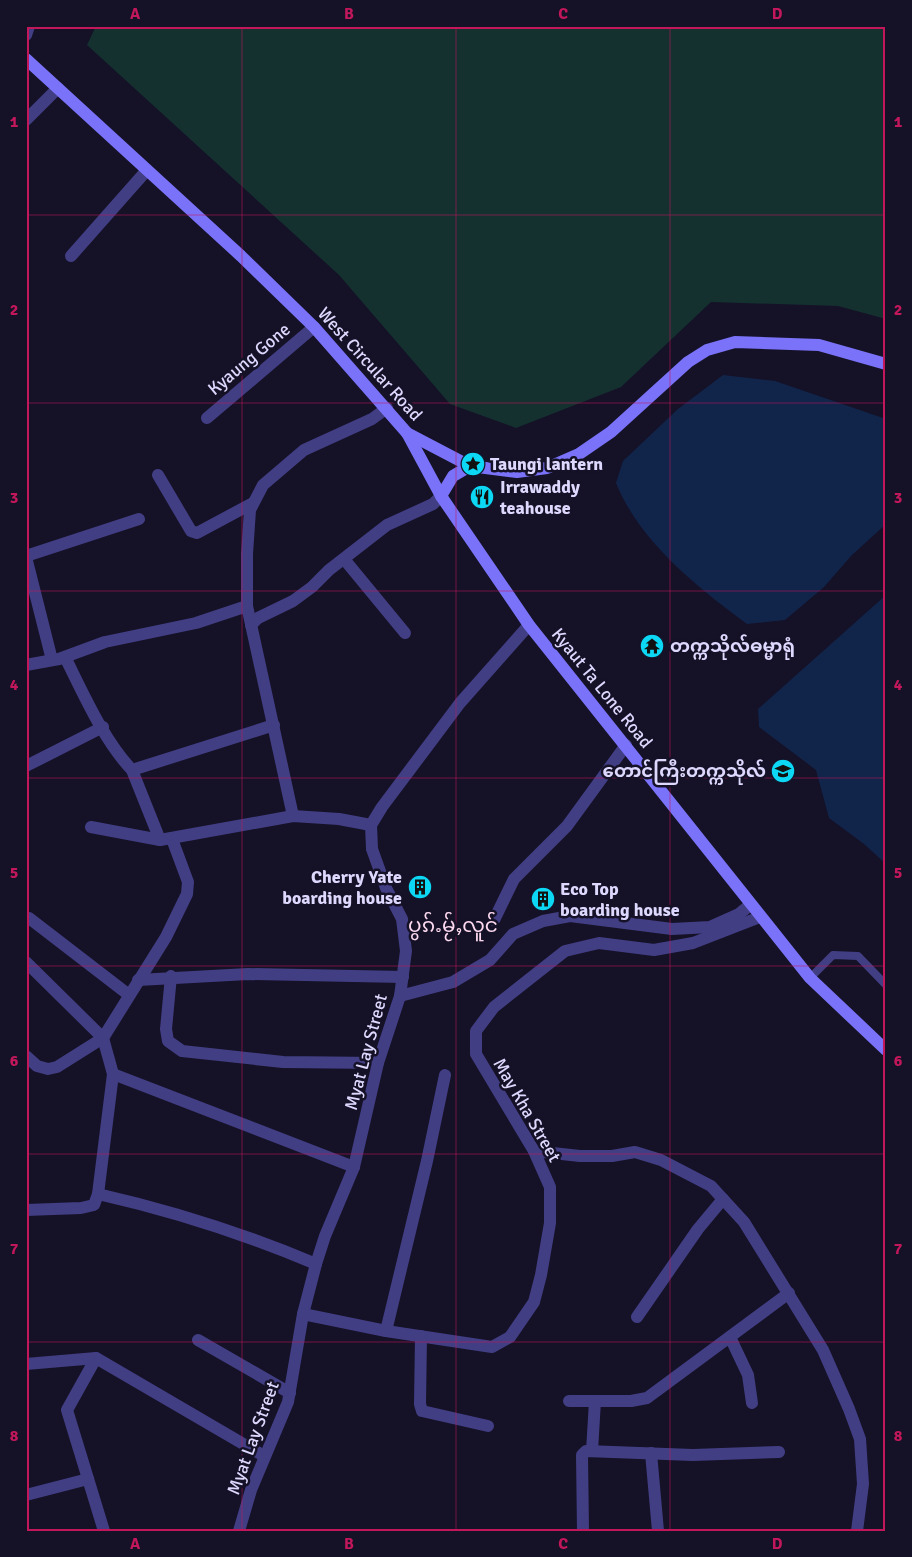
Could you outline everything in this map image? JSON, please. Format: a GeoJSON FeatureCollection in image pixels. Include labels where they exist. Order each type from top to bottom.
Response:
{"type":"FeatureCollection","features":[{"type":"Feature","properties":{"kind":"street"},"geometry":{"type":"LineString","coordinates":[[26,35],[29,26]]}},
{"type":"Feature","properties":{"kind":"street","name":"West Circular Road"},"geometry":{"type":"LineString","coordinates":[[26,59],[241,256],[314,327],[407,433],[470,466],[517,472],[548,468],[579,454],[611,432],[688,362],[707,350],[735,342],[819,345],[886,364]]}},
{"type":"Feature","properties":{"kind":"street"},"geometry":{"type":"LineString","coordinates":[[26,120],[58,88]]}},
{"type":"Feature","properties":{"kind":"street"},"geometry":{"type":"LineString","coordinates":[[71,256],[147,170]]}},
{"type":"Feature","properties":{"kind":"street","name":"Kyaung Gone"},"geometry":{"type":"LineString","coordinates":[[207,418],[314,327]]}},
{"type":"Feature","properties":{"kind":"street"},"geometry":{"type":"LineString","coordinates":[[293,816],[247,606],[246,554],[253,503],[263,485],[304,450],[372,419],[387,408]]}},
{"type":"Feature","properties":{"kind":"street","name":"Kyaut Ta Lone Road"},"geometry":{"type":"LineString","coordinates":[[407,433],[441,496],[529,625],[810,978],[886,1050]]}},
{"type":"Feature","properties":{"kind":"street"},"geometry":{"type":"LineString","coordinates":[[251,625],[258,618],[293,601],[344,558],[388,525],[433,504],[441,496],[453,476],[470,466]]}},
{"type":"Feature","properties":{"kind":"street"},"geometry":{"type":"LineString","coordinates":[[158,475],[191,531],[198,533],[253,503]]}},
{"type":"Feature","properties":{"kind":"street"},"geometry":{"type":"LineString","coordinates":[[52,660],[27,559],[139,519]]}},
{"type":"Feature","properties":{"kind":"street"},"geometry":{"type":"LineString","coordinates":[[344,558],[405,633]]}},
{"type":"Feature","properties":{"kind":"street"},"geometry":{"type":"LineString","coordinates":[[26,665],[64,657],[105,642],[196,623],[247,606]]}},
{"type":"Feature","properties":{"kind":"street"},"geometry":{"type":"LineString","coordinates":[[91,827],[166,839],[293,816],[340,819],[371,825],[382,807],[460,704],[529,625]]}},
{"type":"Feature","properties":{"kind":"street"},"geometry":{"type":"LineString","coordinates":[[27,1058],[37,1066],[48,1068],[57,1066],[104,1038],[166,937],[187,894],[188,882],[132,770],[124,761],[103,727],[64,657]]}},
{"type":"Feature","properties":{"kind":"street"},"geometry":{"type":"LineString","coordinates":[[132,770],[274,725]]}},
{"type":"Feature","properties":{"kind":"street"},"geometry":{"type":"LineString","coordinates":[[26,766],[103,727]]}},
{"type":"Feature","properties":{"kind":"street"},"geometry":{"type":"LineString","coordinates":[[494,920],[514,879],[567,826],[626,745]]}},
{"type":"Feature","properties":{"kind":"street","name":"Myat Lay Street"},"geometry":{"type":"LineString","coordinates":[[239,1531],[251,1490],[290,1393],[303,1314],[316,1264],[325,1236],[354,1167],[378,1063],[400,996],[406,951],[402,919],[386,888],[372,850],[371,825]]}},
{"type":"Feature","properties":{"kind":"street"},"geometry":{"type":"LineString","coordinates":[[400,996],[453,982],[490,960],[513,934],[543,921],[570,916],[672,929],[710,928],[739,914],[750,905]]}},
{"type":"Feature","properties":{"kind":"street","name":"May Kha Street"},"geometry":{"type":"LineString","coordinates":[[303,1314],[386,1331],[492,1347],[510,1337],[534,1302],[550,1223],[550,1187],[534,1150],[476,1054],[476,1031],[494,1007],[565,952],[599,942],[654,950],[693,942],[760,917]]}},
{"type":"Feature","properties":{"kind":"street"},"geometry":{"type":"LineString","coordinates":[[30,918],[129,995]]}},
{"type":"Feature","properties":{"kind":"street"},"geometry":{"type":"LineString","coordinates":[[26,962],[104,1038],[113,1074],[98,1194],[94,1205],[88,1207],[26,1210]]}},
{"type":"Feature","properties":{"kind":"street"},"geometry":{"type":"LineString","coordinates":[[138,980],[171,976],[248,974],[403,977]]}},
{"type":"Feature","properties":{"kind":"street"},"geometry":{"type":"LineString","coordinates":[[171,976],[166,1029],[168,1041],[182,1052],[283,1062],[378,1063]]}},
{"type":"Feature","properties":{"kind":"street"},"geometry":{"type":"LineString","coordinates":[[113,1074],[354,1167]]}},
{"type":"Feature","properties":{"kind":"street"},"geometry":{"type":"LineString","coordinates":[[386,1331],[427,1161],[445,1075]]}},
{"type":"Feature","properties":{"kind":"street"},"geometry":{"type":"LineString","coordinates":[[534,1150],[588,1156],[612,1156],[635,1152],[661,1160],[711,1186],[744,1222],[823,1350],[860,1439],[863,1484],[857,1531]]}},
{"type":"Feature","properties":{"kind":"street"},"geometry":{"type":"LineString","coordinates":[[98,1194],[159,1208],[270,1245],[316,1264]]}},
{"type":"Feature","properties":{"kind":"street"},"geometry":{"type":"LineString","coordinates":[[637,1317],[698,1229],[723,1199]]}},
{"type":"Feature","properties":{"kind":"street"},"geometry":{"type":"LineString","coordinates":[[569,1401],[631,1401],[647,1398],[789,1293]]}},
{"type":"Feature","properties":{"kind":"street"},"geometry":{"type":"LineString","coordinates":[[421,1336],[420,1404],[422,1411],[488,1426]]}},
{"type":"Feature","properties":{"kind":"street"},"geometry":{"type":"LineString","coordinates":[[730,1337],[748,1375],[752,1403]]}},
{"type":"Feature","properties":{"kind":"street"},"geometry":{"type":"LineString","coordinates":[[198,1340],[290,1393]]}},
{"type":"Feature","properties":{"kind":"street"},"geometry":{"type":"LineString","coordinates":[[26,1364],[96,1358],[264,1456]]}},
{"type":"Feature","properties":{"kind":"street"},"geometry":{"type":"LineString","coordinates":[[96,1358],[67,1410],[105,1530]]}},
{"type":"Feature","properties":{"kind":"street"},"geometry":{"type":"LineString","coordinates":[[592,1451],[595,1401]]}},
{"type":"Feature","properties":{"kind":"street"},"geometry":{"type":"LineString","coordinates":[[583,1531],[582,1455],[586,1451],[694,1455],[779,1452]]}},
{"type":"Feature","properties":{"kind":"street"},"geometry":{"type":"LineString","coordinates":[[651,1453],[658,1531]]}},
{"type":"Feature","properties":{"kind":"street"},"geometry":{"type":"LineString","coordinates":[[26,1495],[88,1479]]}},
{"type":"Feature","properties":{"kind":"lane"},"geometry":{"type":"LineString","coordinates":[[810,978],[832,955],[858,956],[886,985]]}},
{"type":"Feature","properties":{"kind":"green space"},"geometry":{"type":"Polygon","coordinates":[[[96,26],[886,26],[886,319],[838,306],[711,302],[621,387],[516,428],[450,404],[339,275],[87,45],[96,26]]]}},
{"type":"Feature","properties":{"kind":"water"},"geometry":{"type":"Polygon","coordinates":[[[723,375],[775,381],[886,419],[886,524],[851,556],[824,587],[785,620],[747,624],[709,595],[655,544],[626,504],[616,483],[623,461],[678,409],[723,375]]]}},
{"type":"Feature","properties":{"kind":"water"},"geometry":{"type":"Polygon","coordinates":[[[886,595],[886,864],[864,844],[829,818],[816,770],[759,727],[758,709],[886,595]]]}},
{"type":"Feature","properties":{"kind":"place","name":"Taungi lantern"},"geometry":{"type":"Point","coordinates":[473,464]}},
{"type":"Feature","properties":{"kind":"place","name":"Irrawaddy teahouse"},"geometry":{"type":"Point","coordinates":[482,497]}},
{"type":"Feature","properties":{"kind":"place","name":"တက္ကသိုလ်ဓမ္မာရုံ"},"geometry":{"type":"Point","coordinates":[652,646]}},
{"type":"Feature","properties":{"kind":"place","name":"တောင်ကြီးတက္ကသိုလ်"},"geometry":{"type":"Point","coordinates":[783,771]}},
{"type":"Feature","properties":{"kind":"place","name":"Cherry Yate boarding house"},"geometry":{"type":"Point","coordinates":[420,887]}},
{"type":"Feature","properties":{"kind":"place","name":"Eco Top boarding house"},"geometry":{"type":"Point","coordinates":[543,899]}},
{"type":"Feature","properties":{"kind":"district","name":"ပွၵ်ႉမႂ်ႇလူင်"},"geometry":{"type":"Point","coordinates":[453,925]}}]}
